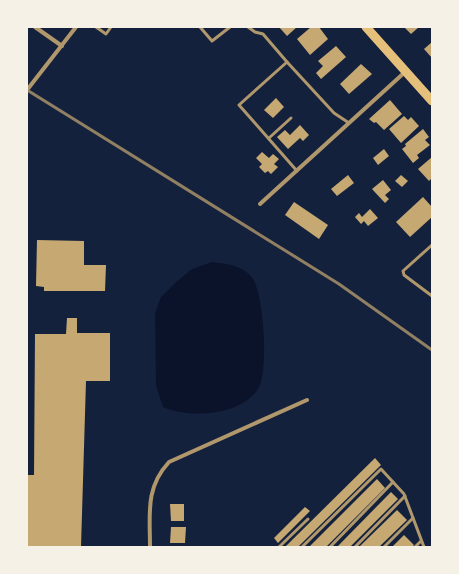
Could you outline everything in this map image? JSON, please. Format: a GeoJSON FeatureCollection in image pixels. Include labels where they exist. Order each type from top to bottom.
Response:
{"type":"FeatureCollection","features":[{"type":"Feature","properties":{"kind":"main road"},"geometry":{"type":"LineString","coordinates":[[366,27],[432,101]]}},
{"type":"Feature","properties":{"kind":"street"},"geometry":{"type":"LineString","coordinates":[[35,27],[62,46]]}},
{"type":"Feature","properties":{"kind":"street"},"geometry":{"type":"LineString","coordinates":[[27,90],[76,27]]}},
{"type":"Feature","properties":{"kind":"street"},"geometry":{"type":"LineString","coordinates":[[260,204],[405,72]]}},
{"type":"Feature","properties":{"kind":"street"},"geometry":{"type":"LineString","coordinates":[[150,547],[152,490],[160,472],[169,462],[307,400]]}},
{"type":"Feature","properties":{"kind":"lane"},"geometry":{"type":"LineString","coordinates":[[96,27],[106,34],[111,27]]}},
{"type":"Feature","properties":{"kind":"lane"},"geometry":{"type":"LineString","coordinates":[[200,27],[212,41],[230,27]]}},
{"type":"Feature","properties":{"kind":"lane"},"geometry":{"type":"LineString","coordinates":[[248,27],[255,32],[263,34],[334,113],[349,123]]}},
{"type":"Feature","properties":{"kind":"lane"},"geometry":{"type":"LineString","coordinates":[[287,62],[239,105],[297,170]]}},
{"type":"Feature","properties":{"kind":"lane"},"geometry":{"type":"LineString","coordinates":[[269,138],[291,118]]}},
{"type":"Feature","properties":{"kind":"lane"},"geometry":{"type":"LineString","coordinates":[[432,245],[403,271],[404,275],[432,296]]}},
{"type":"Feature","properties":{"kind":"lane"},"geometry":{"type":"LineString","coordinates":[[302,547],[381,468],[405,496],[424,547]]}},
{"type":"Feature","properties":{"kind":"lane"},"geometry":{"type":"LineString","coordinates":[[330,547],[393,482]]}},
{"type":"Feature","properties":{"kind":"lane"},"geometry":{"type":"LineString","coordinates":[[355,547],[405,496]]}},
{"type":"Feature","properties":{"kind":"lane"},"geometry":{"type":"LineString","coordinates":[[384,547],[413,518]]}},
{"type":"Feature","properties":{"kind":"lane"},"geometry":{"type":"LineString","coordinates":[[279,547],[308,519]]}},
{"type":"Feature","properties":{"kind":"lane"},"geometry":{"type":"LineString","coordinates":[[415,547],[421,541]]}},
{"type":"Feature","properties":{"kind":"water"},"geometry":{"type":"Polygon","coordinates":[[[212,262],[240,268],[249,274],[257,288],[264,334],[261,380],[258,389],[250,398],[240,405],[227,410],[200,414],[174,411],[163,407],[156,386],[155,313],[161,297],[175,283],[192,269],[212,262]]]}},
{"type":"Feature","properties":{"kind":"building"},"geometry":{"type":"Polygon","coordinates":[[[279,27],[297,27],[287,36],[279,27]]]}},
{"type":"Feature","properties":{"kind":"building"},"geometry":{"type":"Polygon","coordinates":[[[311,27],[319,27],[328,39],[310,55],[297,39],[311,27]]]}},
{"type":"Feature","properties":{"kind":"building"},"geometry":{"type":"Polygon","coordinates":[[[404,27],[419,27],[411,34],[404,27]]]}},
{"type":"Feature","properties":{"kind":"building"},"geometry":{"type":"Polygon","coordinates":[[[432,42],[432,58],[424,49],[432,42]]]}},
{"type":"Feature","properties":{"kind":"building"},"geometry":{"type":"Polygon","coordinates":[[[336,46],[346,57],[321,79],[316,73],[323,66],[318,61],[336,46]]]}},
{"type":"Feature","properties":{"kind":"building"},"geometry":{"type":"Polygon","coordinates":[[[361,64],[372,74],[349,94],[340,84],[361,64]]]}},
{"type":"Feature","properties":{"kind":"building"},"geometry":{"type":"Polygon","coordinates":[[[276,98],[284,107],[273,118],[264,110],[276,98]]]}},
{"type":"Feature","properties":{"kind":"building"},"geometry":{"type":"Polygon","coordinates":[[[390,100],[402,114],[384,130],[376,122],[374,123],[369,119],[390,100]]]}},
{"type":"Feature","properties":{"kind":"building"},"geometry":{"type":"Polygon","coordinates":[[[404,116],[408,120],[411,117],[419,126],[401,143],[389,129],[404,116]]]}},
{"type":"Feature","properties":{"kind":"building"},"geometry":{"type":"Polygon","coordinates":[[[300,125],[309,135],[303,141],[300,138],[288,149],[277,137],[285,130],[290,135],[300,125]]]}},
{"type":"Feature","properties":{"kind":"building"},"geometry":{"type":"Polygon","coordinates":[[[423,129],[429,137],[425,140],[430,145],[417,155],[419,158],[413,163],[402,149],[406,146],[405,144],[423,129]]]}},
{"type":"Feature","properties":{"kind":"building"},"geometry":{"type":"Polygon","coordinates":[[[384,149],[389,156],[378,165],[373,158],[384,149]]]}},
{"type":"Feature","properties":{"kind":"building"},"geometry":{"type":"Polygon","coordinates":[[[262,152],[269,158],[273,154],[279,159],[274,164],[278,167],[271,174],[268,171],[265,173],[259,167],[262,164],[256,158],[262,152]]]}},
{"type":"Feature","properties":{"kind":"building"},"geometry":{"type":"Polygon","coordinates":[[[432,157],[432,178],[429,181],[418,169],[432,157]]]}},
{"type":"Feature","properties":{"kind":"building"},"geometry":{"type":"Polygon","coordinates":[[[348,175],[354,183],[337,196],[331,189],[348,175]]]}},
{"type":"Feature","properties":{"kind":"building"},"geometry":{"type":"Polygon","coordinates":[[[401,175],[408,181],[402,187],[395,181],[401,175]]]}},
{"type":"Feature","properties":{"kind":"building"},"geometry":{"type":"Polygon","coordinates":[[[383,180],[391,190],[385,195],[389,199],[385,203],[372,189],[383,180]]]}},
{"type":"Feature","properties":{"kind":"building"},"geometry":{"type":"Polygon","coordinates":[[[423,197],[432,207],[432,217],[410,237],[396,222],[423,197]]]}},
{"type":"Feature","properties":{"kind":"building"},"geometry":{"type":"Polygon","coordinates":[[[294,202],[328,225],[319,239],[285,215],[294,202]]]}},
{"type":"Feature","properties":{"kind":"building"},"geometry":{"type":"Polygon","coordinates":[[[370,209],[378,218],[368,226],[364,221],[361,224],[355,217],[359,213],[362,217],[370,209]]]}},
{"type":"Feature","properties":{"kind":"building"},"geometry":{"type":"Polygon","coordinates":[[[37,240],[84,241],[84,265],[106,265],[105,291],[44,291],[44,287],[36,286],[37,240]]]}},
{"type":"Feature","properties":{"kind":"building"},"geometry":{"type":"Polygon","coordinates":[[[67,318],[77,318],[77,333],[110,333],[110,381],[86,381],[81,547],[27,547],[27,475],[34,475],[35,334],[66,334],[67,318]]]}},
{"type":"Feature","properties":{"kind":"building"},"geometry":{"type":"Polygon","coordinates":[[[375,458],[381,465],[298,547],[285,547],[375,458]]]}},
{"type":"Feature","properties":{"kind":"building"},"geometry":{"type":"Polygon","coordinates":[[[377,479],[385,488],[326,547],[309,547],[377,479]]]}},
{"type":"Feature","properties":{"kind":"building"},"geometry":{"type":"Polygon","coordinates":[[[391,492],[398,499],[350,547],[337,547],[391,492]]]}},
{"type":"Feature","properties":{"kind":"building"},"geometry":{"type":"Polygon","coordinates":[[[170,504],[184,504],[184,521],[171,521],[170,504]]]}},
{"type":"Feature","properties":{"kind":"building"},"geometry":{"type":"Polygon","coordinates":[[[305,507],[310,511],[278,543],[274,538],[305,507]]]}},
{"type":"Feature","properties":{"kind":"building"},"geometry":{"type":"Polygon","coordinates":[[[397,510],[407,520],[379,547],[359,547],[397,510]]]}},
{"type":"Feature","properties":{"kind":"building"},"geometry":{"type":"Polygon","coordinates":[[[171,527],[186,527],[185,543],[170,543],[171,527]]]}},
{"type":"Feature","properties":{"kind":"building"},"geometry":{"type":"Polygon","coordinates":[[[404,535],[414,545],[412,547],[392,547],[404,535]]]}},
{"type":"Feature","properties":{"kind":"railway"},"geometry":{"type":"LineString","coordinates":[[27,90],[339,284],[432,350]]}}]}
